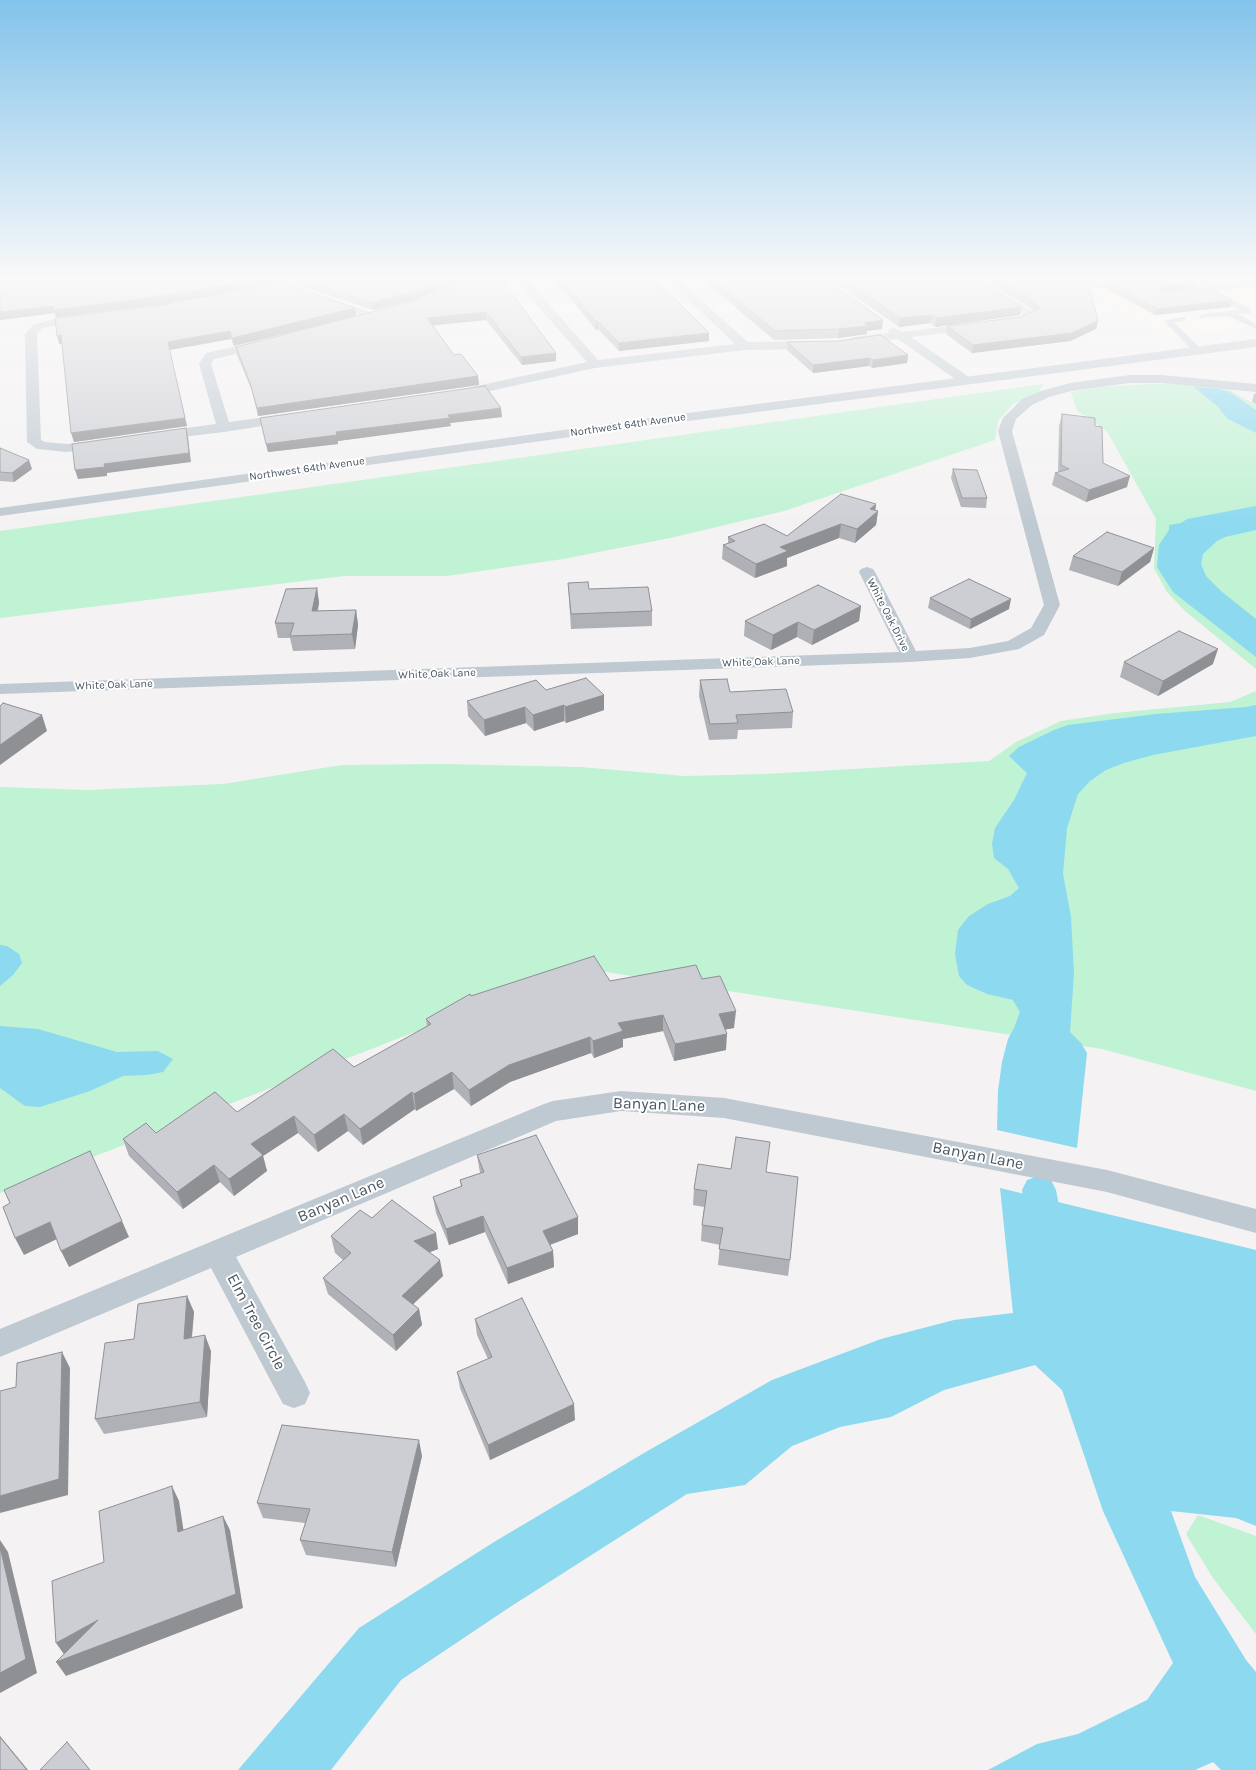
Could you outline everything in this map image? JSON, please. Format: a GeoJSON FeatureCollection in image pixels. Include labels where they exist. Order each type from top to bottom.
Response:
{"type":"FeatureCollection","features":[{"type":"Feature","properties":{"kind":"street"},"geometry":{"type":"LineString","coordinates":[[32,361],[34,442],[42,446],[67,448],[114,442]]}},
{"type":"Feature","properties":{"kind":"street"},"geometry":{"type":"LineString","coordinates":[[207,361],[205,364],[224,428]]}},
{"type":"Feature","properties":{"kind":"street"},"geometry":{"type":"LineString","coordinates":[[592,361],[595,364]]}},
{"type":"Feature","properties":{"kind":"street"},"geometry":{"type":"LineString","coordinates":[[446,396],[485,389],[595,364],[623,361]]}},
{"type":"Feature","properties":{"kind":"street"},"geometry":{"type":"LineString","coordinates":[[935,361],[959,377]]}},
{"type":"Feature","properties":{"kind":"street","name":"Northwest 64th Avenue"},"geometry":{"type":"LineString","coordinates":[[0,501],[1083,361]]}},
{"type":"Feature","properties":{"kind":"street","name":"Northwest 64th Avenue"},"geometry":{"type":"LineString","coordinates":[[0,512],[959,377]]}},
{"type":"Feature","properties":{"kind":"street","name":"White Oak Lane"},"geometry":{"type":"LineString","coordinates":[[0,689],[910,657],[970,653],[1013,645],[1038,631],[1052,605],[1005,430],[1010,418],[1027,402],[1045,394],[1070,387],[1130,379],[1162,379],[1256,388]]}},
{"type":"Feature","properties":{"kind":"street"},"geometry":{"type":"LineString","coordinates":[[145,438],[302,416]]}},
{"type":"Feature","properties":{"kind":"street","name":"White Oak Drive"},"geometry":{"type":"LineString","coordinates":[[867,572],[910,657]]}},
{"type":"Feature","properties":{"kind":"street","name":"Banyan Lane"},"geometry":{"type":"LineString","coordinates":[[0,1343],[553,1111],[621,1101],[724,1108],[747,1112],[1107,1181],[1256,1221]]}},
{"type":"Feature","properties":{"kind":"street","name":"Elm Tree Circle"},"geometry":{"type":"LineString","coordinates":[[218,1252],[294,1393]]}},
{"type":"Feature","properties":{"kind":"green space"},"geometry":{"type":"Polygon","coordinates":[[[1043,384],[1039,393],[1013,404],[998,421],[995,440],[784,511],[670,538],[563,559],[447,576],[344,576],[0,618],[0,531],[1043,384]]]}},
{"type":"Feature","properties":{"kind":"green space"},"geometry":{"type":"Polygon","coordinates":[[[1184,384],[1226,388],[1256,405],[1256,669],[1185,611],[1167,592],[1154,568],[1156,519],[1108,433],[1093,420],[1077,411],[1071,392],[1101,387],[1184,384]]]}},
{"type":"Feature","properties":{"kind":"green space"},"geometry":{"type":"Polygon","coordinates":[[[1256,691],[1256,1091],[1102,1049],[580,968],[0,1193],[0,787],[88,790],[223,784],[342,765],[443,764],[580,767],[685,776],[767,774],[989,761],[1016,742],[1061,721],[1115,713],[1230,702],[1256,691]]]}},
{"type":"Feature","properties":{"kind":"green space"},"geometry":{"type":"Polygon","coordinates":[[[1198,1515],[1256,1536],[1256,1634],[1213,1578],[1186,1534],[1198,1515]]]}},
{"type":"Feature","properties":{"kind":"water"},"geometry":{"type":"Polygon","coordinates":[[[1194,387],[1219,389],[1230,392],[1256,410],[1256,433],[1228,419],[1217,406],[1194,387]]]}},
{"type":"Feature","properties":{"kind":"water"},"geometry":{"type":"Polygon","coordinates":[[[1256,506],[1256,530],[1225,537],[1217,541],[1203,554],[1201,564],[1206,576],[1221,591],[1256,619],[1256,657],[1173,592],[1157,567],[1159,545],[1169,530],[1169,525],[1181,523],[1187,519],[1256,506]]]}},
{"type":"Feature","properties":{"kind":"water"},"geometry":{"type":"Polygon","coordinates":[[[1256,705],[1256,736],[1153,755],[1124,763],[1106,770],[1090,781],[1078,794],[1067,828],[1063,874],[1071,917],[1074,973],[1070,1032],[1081,1043],[1087,1053],[1077,1148],[997,1130],[998,1091],[1002,1062],[1008,1039],[1020,1012],[1013,1000],[987,994],[967,985],[959,976],[955,954],[958,930],[969,916],[988,904],[1010,896],[1019,888],[1008,869],[994,858],[992,844],[995,828],[1014,800],[1027,773],[1009,756],[1019,747],[1068,725],[1156,714],[1256,705]]]}},
{"type":"Feature","properties":{"kind":"water"},"geometry":{"type":"Polygon","coordinates":[[[0,945],[7,946],[19,954],[22,963],[13,975],[0,986],[0,945]]]}},
{"type":"Feature","properties":{"kind":"water"},"geometry":{"type":"Polygon","coordinates":[[[0,1026],[38,1029],[117,1052],[158,1051],[173,1059],[163,1072],[147,1075],[123,1076],[90,1091],[40,1107],[25,1106],[0,1088],[0,1026]]]}},
{"type":"Feature","properties":{"kind":"water"},"geometry":{"type":"Polygon","coordinates":[[[1000,1188],[1256,1250],[1256,1526],[1236,1518],[1171,1511],[1195,1577],[1246,1660],[1256,1672],[1256,1770],[1221,1770],[1213,1762],[1195,1770],[988,1770],[1037,1744],[1078,1734],[1147,1700],[1173,1663],[1103,1511],[1062,1390],[1035,1365],[944,1390],[891,1417],[840,1427],[792,1446],[745,1485],[687,1494],[510,1607],[401,1680],[331,1770],[238,1770],[359,1628],[494,1542],[644,1453],[772,1380],[881,1339],[954,1320],[1013,1313],[1000,1188]]]}},
{"type":"Feature","properties":{"kind":"building"},"geometry":{"type":"Polygon","coordinates":[[[64,361],[172,361],[185,418],[71,433],[64,361]]]}},
{"type":"Feature","properties":{"kind":"building"},"geometry":{"type":"Polygon","coordinates":[[[241,361],[466,361],[478,376],[257,408],[250,383],[241,361]]]}},
{"type":"Feature","properties":{"kind":"building"},"geometry":{"type":"Polygon","coordinates":[[[808,361],[849,361],[813,365],[808,361]]]}},
{"type":"Feature","properties":{"kind":"building"},"geometry":{"type":"Polygon","coordinates":[[[485,386],[501,408],[448,415],[450,418],[336,432],[337,435],[266,444],[260,418],[485,386]]]}},
{"type":"Feature","properties":{"kind":"building"},"geometry":{"type":"Polygon","coordinates":[[[1062,414],[1095,418],[1095,426],[1102,427],[1103,463],[1130,476],[1089,490],[1055,473],[1069,469],[1061,465],[1062,414]]]}},
{"type":"Feature","properties":{"kind":"building"},"geometry":{"type":"Polygon","coordinates":[[[186,428],[189,453],[104,464],[105,467],[75,470],[72,444],[186,428]]]}},
{"type":"Feature","properties":{"kind":"building"},"geometry":{"type":"Polygon","coordinates":[[[0,448],[29,460],[12,473],[0,472],[0,448]]]}},
{"type":"Feature","properties":{"kind":"building"},"geometry":{"type":"Polygon","coordinates":[[[953,469],[977,470],[987,498],[962,498],[953,469]]]}},
{"type":"Feature","properties":{"kind":"building"},"geometry":{"type":"Polygon","coordinates":[[[841,494],[876,504],[870,509],[878,511],[857,529],[841,524],[780,547],[788,551],[756,564],[723,545],[735,541],[728,537],[764,524],[787,536],[841,494]]]}},
{"type":"Feature","properties":{"kind":"building"},"geometry":{"type":"Polygon","coordinates":[[[1107,532],[1154,548],[1122,572],[1073,556],[1107,532]]]}},
{"type":"Feature","properties":{"kind":"building"},"geometry":{"type":"Polygon","coordinates":[[[969,579],[1011,599],[971,619],[930,598],[969,579]]]}},
{"type":"Feature","properties":{"kind":"building"},"geometry":{"type":"Polygon","coordinates":[[[588,582],[589,589],[648,587],[652,611],[571,614],[568,583],[588,582]]]}},
{"type":"Feature","properties":{"kind":"building"},"geometry":{"type":"Polygon","coordinates":[[[818,585],[861,606],[814,630],[798,622],[773,635],[745,621],[818,585]]]}},
{"type":"Feature","properties":{"kind":"building"},"geometry":{"type":"Polygon","coordinates":[[[317,588],[312,611],[356,610],[352,634],[290,636],[294,623],[275,623],[286,589],[317,588]]]}},
{"type":"Feature","properties":{"kind":"building"},"geometry":{"type":"Polygon","coordinates":[[[1179,631],[1218,649],[1163,681],[1124,662],[1179,631]]]}},
{"type":"Feature","properties":{"kind":"building"},"geometry":{"type":"Polygon","coordinates":[[[586,678],[604,695],[565,707],[564,705],[533,715],[525,707],[484,720],[467,701],[536,680],[546,690],[586,678]]]}},
{"type":"Feature","properties":{"kind":"building"},"geometry":{"type":"Polygon","coordinates":[[[727,679],[730,692],[786,689],[793,712],[736,715],[738,723],[710,724],[700,680],[727,679]]]}},
{"type":"Feature","properties":{"kind":"building"},"geometry":{"type":"Polygon","coordinates":[[[3,703],[42,715],[0,745],[0,706],[3,703]]]}},
{"type":"Feature","properties":{"kind":"building"},"geometry":{"type":"Polygon","coordinates":[[[594,956],[610,981],[696,965],[702,979],[720,976],[736,1011],[719,1014],[727,1034],[675,1044],[663,1015],[618,1023],[623,1031],[593,1041],[590,1037],[509,1065],[469,1090],[452,1072],[414,1094],[412,1092],[360,1129],[344,1114],[314,1135],[294,1116],[251,1144],[263,1155],[229,1179],[214,1165],[177,1192],[123,1139],[146,1123],[156,1133],[215,1092],[237,1112],[333,1049],[354,1067],[431,1024],[426,1019],[470,994],[471,996],[594,956]]]}},
{"type":"Feature","properties":{"kind":"building"},"geometry":{"type":"Polygon","coordinates":[[[536,1135],[578,1217],[543,1231],[553,1251],[507,1268],[483,1216],[446,1229],[433,1197],[462,1186],[460,1180],[484,1172],[477,1155],[536,1135]]]}},
{"type":"Feature","properties":{"kind":"building"},"geometry":{"type":"Polygon","coordinates":[[[736,1137],[770,1142],[766,1172],[798,1177],[790,1260],[719,1249],[723,1228],[702,1225],[707,1191],[694,1189],[698,1164],[731,1169],[736,1137]]]}},
{"type":"Feature","properties":{"kind":"building"},"geometry":{"type":"Polygon","coordinates":[[[90,1151],[122,1221],[61,1251],[50,1222],[15,1238],[3,1207],[10,1203],[4,1190],[90,1151]]]}},
{"type":"Feature","properties":{"kind":"building"},"geometry":{"type":"Polygon","coordinates":[[[392,1200],[436,1233],[414,1241],[440,1260],[402,1296],[419,1309],[393,1335],[323,1278],[351,1253],[331,1236],[360,1210],[372,1218],[392,1200]]]}},
{"type":"Feature","properties":{"kind":"building"},"geometry":{"type":"Polygon","coordinates":[[[187,1296],[184,1339],[205,1335],[200,1402],[95,1419],[105,1343],[134,1339],[138,1304],[187,1296]]]}},
{"type":"Feature","properties":{"kind":"building"},"geometry":{"type":"Polygon","coordinates":[[[522,1298],[574,1404],[488,1445],[457,1372],[492,1357],[475,1319],[522,1298]]]}},
{"type":"Feature","properties":{"kind":"building"},"geometry":{"type":"Polygon","coordinates":[[[62,1352],[59,1479],[0,1496],[0,1391],[16,1387],[17,1363],[62,1352]]]}},
{"type":"Feature","properties":{"kind":"building"},"geometry":{"type":"Polygon","coordinates":[[[282,1425],[419,1440],[392,1552],[300,1540],[310,1509],[257,1503],[282,1425]]]}},
{"type":"Feature","properties":{"kind":"building"},"geometry":{"type":"Polygon","coordinates":[[[172,1486],[178,1532],[223,1516],[236,1594],[56,1662],[98,1620],[56,1643],[52,1581],[104,1562],[99,1511],[172,1486]]]}},
{"type":"Feature","properties":{"kind":"building"},"geometry":{"type":"Polygon","coordinates":[[[0,1547],[26,1659],[0,1673],[0,1547]]]}},
{"type":"Feature","properties":{"kind":"building"},"geometry":{"type":"Polygon","coordinates":[[[0,1737],[27,1770],[0,1770],[0,1737]]]}},
{"type":"Feature","properties":{"kind":"building"},"geometry":{"type":"Polygon","coordinates":[[[67,1742],[90,1770],[40,1770],[67,1742]]]}},
{"type":"Feature","properties":{"kind":"waterway"},"geometry":{"type":"LineString","coordinates":[[1039,1190],[1046,1233]]}}]}
